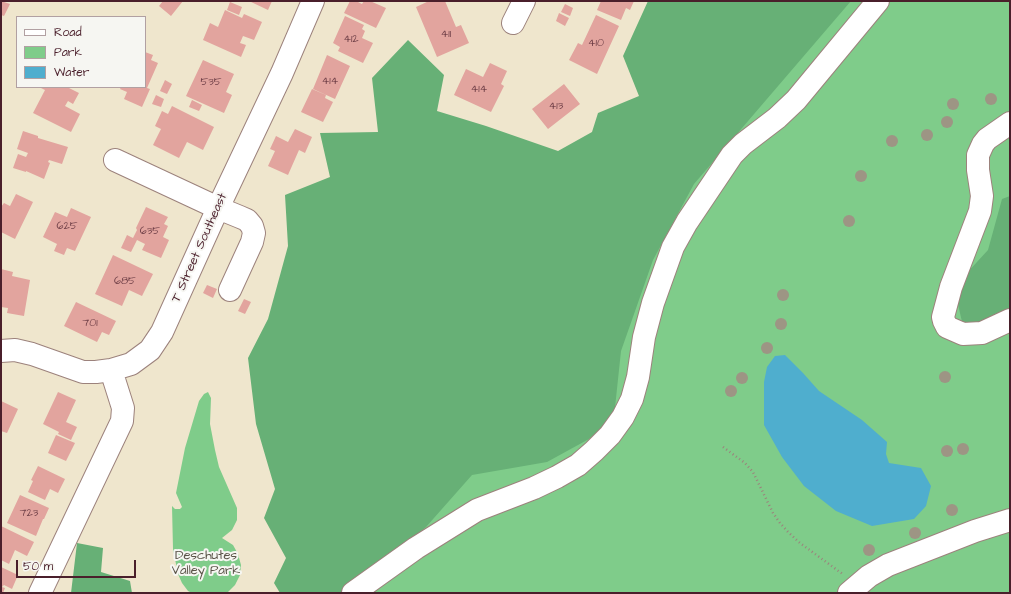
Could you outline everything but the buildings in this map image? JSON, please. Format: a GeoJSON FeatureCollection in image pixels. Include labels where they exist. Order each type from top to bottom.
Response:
{"type":"FeatureCollection","features":[{"type":"Feature","properties":{"kind":"street","name":"T Street Southeast"},"geometry":{"type":"LineString","coordinates":[[1,351],[15,350],[32,354],[83,372],[110,370],[131,364],[150,350],[162,332],[218,208],[282,73],[313,1]]}},
{"type":"Feature","properties":{"kind":"street"},"geometry":{"type":"LineString","coordinates":[[513,23],[524,1]]}},
{"type":"Feature","properties":{"kind":"street"},"geometry":{"type":"LineString","coordinates":[[353,593],[416,548],[476,510],[534,488],[558,477],[578,465],[610,435],[623,417],[632,399],[638,377],[644,337],[653,303],[673,247],[687,222],[732,156],[743,144],[777,118],[796,100],[878,1]]}},
{"type":"Feature","properties":{"kind":"street"},"geometry":{"type":"LineString","coordinates":[[1010,123],[987,139],[982,144],[978,155],[978,170],[982,196],[980,211],[951,287],[943,317],[947,327],[962,334],[982,333],[1010,320]]}},
{"type":"Feature","properties":{"kind":"street"},"geometry":{"type":"LineString","coordinates":[[115,160],[247,220],[252,226],[254,233],[252,242],[230,290]]}},
{"type":"Feature","properties":{"kind":"street"},"geometry":{"type":"LineString","coordinates":[[40,593],[122,421],[123,408],[110,370]]}},
{"type":"Feature","properties":{"kind":"street"},"geometry":{"type":"LineString","coordinates":[[852,590],[869,576],[888,566],[975,531],[1010,520]]}},
{"type":"Feature","properties":{"kind":"path"},"geometry":{"type":"LineString","coordinates":[[723,447],[745,463],[753,472],[773,513],[784,528],[800,543],[847,577],[852,590]]}},
{"type":"Feature","properties":{"kind":"green space"},"geometry":{"type":"Polygon","coordinates":[[[648,1],[851,1],[694,184],[653,260],[621,351],[614,417],[589,439],[547,462],[472,475],[426,527],[377,568],[340,593],[280,593],[274,583],[286,558],[264,518],[275,489],[256,424],[248,358],[268,319],[288,246],[285,195],[330,177],[320,133],[378,132],[372,78],[408,40],[444,75],[437,111],[558,151],[592,132],[598,113],[639,96],[623,56],[648,1]]]}},
{"type":"Feature","properties":{"kind":"green space"},"geometry":{"type":"Polygon","coordinates":[[[838,1],[1010,1],[1010,593],[331,593],[838,1]]]}},
{"type":"Feature","properties":{"kind":"green space"},"geometry":{"type":"Polygon","coordinates":[[[1010,196],[1010,315],[1005,318],[963,326],[954,287],[988,250],[1002,199],[1010,196]]]}},
{"type":"Feature","properties":{"kind":"green space","name":"Deschutes Valley Park"},"geometry":{"type":"Polygon","coordinates":[[[208,392],[211,398],[210,424],[219,467],[237,508],[237,520],[232,530],[222,538],[233,545],[238,554],[241,565],[240,575],[235,585],[227,593],[192,593],[188,591],[178,574],[173,549],[172,506],[175,509],[180,509],[182,507],[176,493],[185,448],[199,401],[204,394],[208,392]]]}},
{"type":"Feature","properties":{"kind":"green space"},"geometry":{"type":"Polygon","coordinates":[[[77,543],[103,548],[101,572],[130,581],[132,593],[71,593],[77,543]]]}},
{"type":"Feature","properties":{"kind":"water"},"geometry":{"type":"Polygon","coordinates":[[[785,355],[819,391],[862,420],[887,442],[886,454],[889,463],[921,468],[931,486],[926,506],[914,519],[872,526],[836,511],[804,486],[782,457],[764,425],[764,382],[767,367],[775,356],[785,355]]]}}]}
